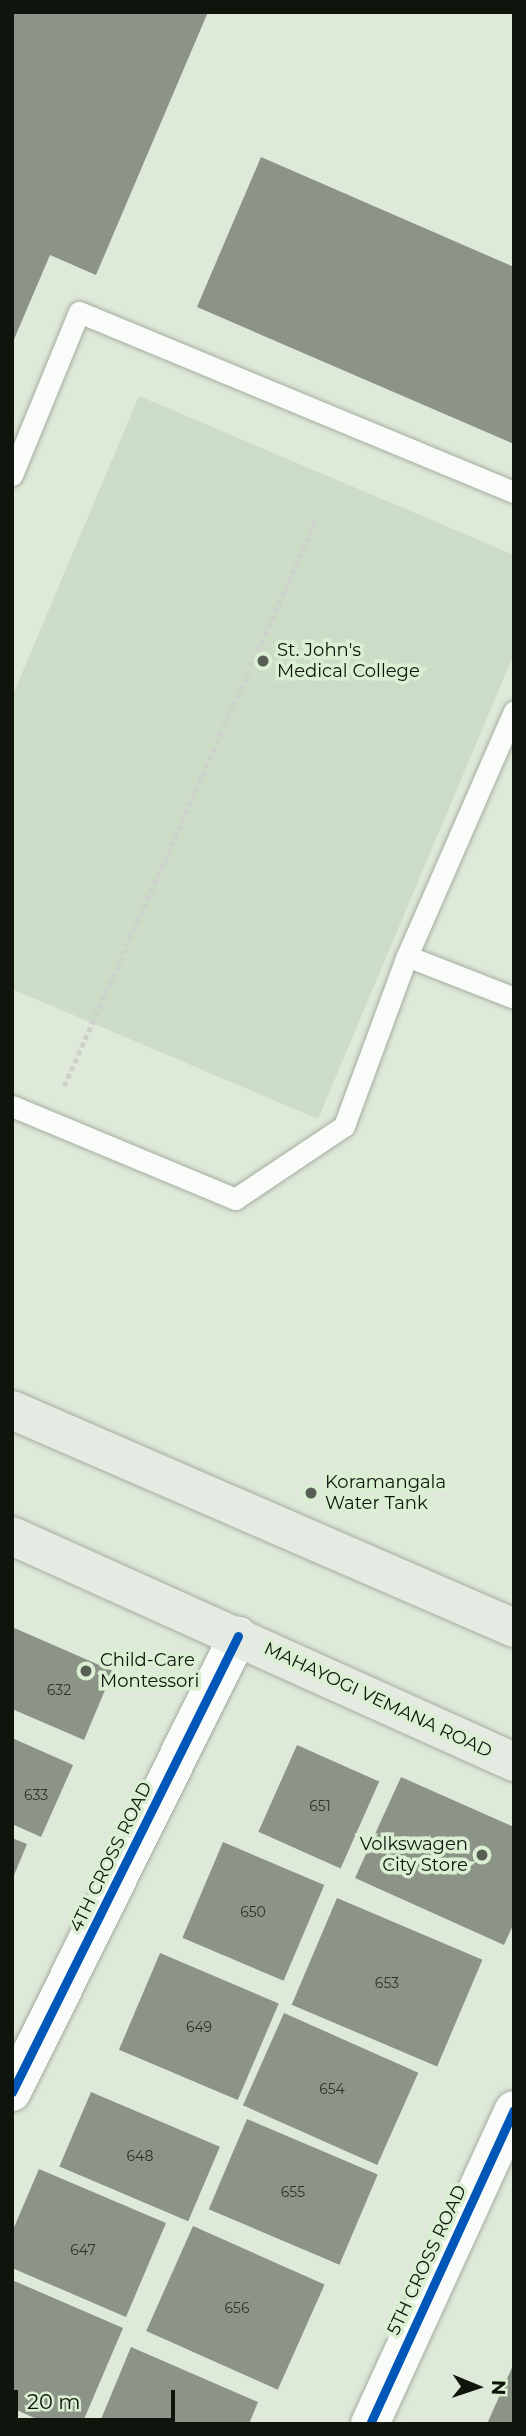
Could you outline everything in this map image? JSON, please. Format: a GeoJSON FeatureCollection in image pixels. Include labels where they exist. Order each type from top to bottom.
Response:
{"type":"FeatureCollection","features":[{"type":"Feature","properties":{"kind":"main road"},"geometry":{"type":"LineString","coordinates":[[12,1410],[514,1628]]}},
{"type":"Feature","properties":{"kind":"main road","name":"MAHAYOGI VEMANA ROAD"},"geometry":{"type":"LineString","coordinates":[[12,1536],[514,1762]]}},
{"type":"Feature","properties":{"kind":"street","name":"4TH CROSS ROAD"},"geometry":{"type":"LineString","coordinates":[[12,2092],[238,1636]]}},
{"type":"Feature","properties":{"kind":"street","name":"5TH CROSS ROAD"},"geometry":{"type":"LineString","coordinates":[[370,2424],[514,2110]]}},
{"type":"Feature","properties":{"kind":"lane"},"geometry":{"type":"LineString","coordinates":[[12,475],[79,312],[514,492]]}},
{"type":"Feature","properties":{"kind":"lane"},"geometry":{"type":"LineString","coordinates":[[12,1106],[235,1199],[344,1126],[407,957],[514,711]]}},
{"type":"Feature","properties":{"kind":"lane"},"geometry":{"type":"LineString","coordinates":[[407,957],[514,998]]}},
{"type":"Feature","properties":{"kind":"path"},"geometry":{"type":"LineString","coordinates":[[48,1122],[315,522]]}},
{"type":"Feature","properties":{"kind":"green space"},"geometry":{"type":"Polygon","coordinates":[[[139,396],[514,555],[514,654],[318,1119],[12,989],[12,697],[139,396]]]}},
{"type":"Feature","properties":{"kind":"building"},"geometry":{"type":"Polygon","coordinates":[[[12,12],[208,12],[96,275],[50,255],[12,344],[12,12]]]}},
{"type":"Feature","properties":{"kind":"building"},"geometry":{"type":"Polygon","coordinates":[[[261,157],[514,267],[514,444],[197,307],[261,157]]]}},
{"type":"Feature","properties":{"kind":"building"},"geometry":{"type":"Polygon","coordinates":[[[12,1627],[113,1671],[84,1740],[12,1709],[12,1627]]]}},
{"type":"Feature","properties":{"kind":"building"},"geometry":{"type":"Polygon","coordinates":[[[12,1738],[73,1765],[41,1837],[12,1824],[12,1738]]]}},
{"type":"Feature","properties":{"kind":"building"},"geometry":{"type":"Polygon","coordinates":[[[297,1745],[379,1782],[341,1868],[258,1832],[297,1745]]]}},
{"type":"Feature","properties":{"kind":"building"},"geometry":{"type":"Polygon","coordinates":[[[401,1777],[514,1827],[514,1923],[504,1945],[355,1878],[401,1777]]]}},
{"type":"Feature","properties":{"kind":"building"},"geometry":{"type":"Polygon","coordinates":[[[12,1838],[27,1844],[12,1880],[12,1838]]]}},
{"type":"Feature","properties":{"kind":"building"},"geometry":{"type":"Polygon","coordinates":[[[223,1842],[324,1885],[284,1981],[182,1938],[223,1842]]]}},
{"type":"Feature","properties":{"kind":"building"},"geometry":{"type":"Polygon","coordinates":[[[337,1898],[482,1960],[437,2067],[292,2005],[337,1898]]]}},
{"type":"Feature","properties":{"kind":"building"},"geometry":{"type":"Polygon","coordinates":[[[160,1953],[279,2003],[238,2100],[119,2050],[160,1953]]]}},
{"type":"Feature","properties":{"kind":"building"},"geometry":{"type":"Polygon","coordinates":[[[284,2013],[418,2073],[377,2165],[243,2105],[284,2013]]]}},
{"type":"Feature","properties":{"kind":"building"},"geometry":{"type":"Polygon","coordinates":[[[91,2092],[220,2147],[188,2221],[59,2167],[91,2092]]]}},
{"type":"Feature","properties":{"kind":"building"},"geometry":{"type":"Polygon","coordinates":[[[247,2119],[378,2174],[339,2265],[209,2209],[247,2119]]]}},
{"type":"Feature","properties":{"kind":"building"},"geometry":{"type":"Polygon","coordinates":[[[39,2169],[166,2223],[126,2317],[12,2268],[12,2232],[39,2169]]]}},
{"type":"Feature","properties":{"kind":"building"},"geometry":{"type":"Polygon","coordinates":[[[193,2226],[325,2285],[278,2390],[146,2331],[193,2226]]]}},
{"type":"Feature","properties":{"kind":"building"},"geometry":{"type":"Polygon","coordinates":[[[12,2280],[123,2328],[82,2424],[48,2424],[12,2408],[12,2280]]]}},
{"type":"Feature","properties":{"kind":"building"},"geometry":{"type":"Polygon","coordinates":[[[131,2347],[258,2402],[249,2424],[99,2424],[131,2347]]]}},
{"type":"Feature","properties":{"kind":"building"},"geometry":{"type":"Polygon","coordinates":[[[514,2363],[514,2424],[487,2424],[514,2363]]]}},
{"type":"Feature","properties":{"kind":"cycle path"},"geometry":{"type":"LineString","coordinates":[[12,2092],[238,1636]]}},
{"type":"Feature","properties":{"kind":"cycle path"},"geometry":{"type":"LineString","coordinates":[[370,2424],[514,2110]]}},
{"type":"Feature","properties":{"kind":"place","name":"St. John's Medical College"},"geometry":{"type":"Point","coordinates":[263,661]}},
{"type":"Feature","properties":{"kind":"place","name":"Koramangala Water Tank"},"geometry":{"type":"Point","coordinates":[311,1493]}},
{"type":"Feature","properties":{"kind":"place","name":"Child-Care Montessori"},"geometry":{"type":"Point","coordinates":[86,1671]}},
{"type":"Feature","properties":{"kind":"place","name":"Volkswagen City Store"},"geometry":{"type":"Point","coordinates":[482,1855]}}]}
